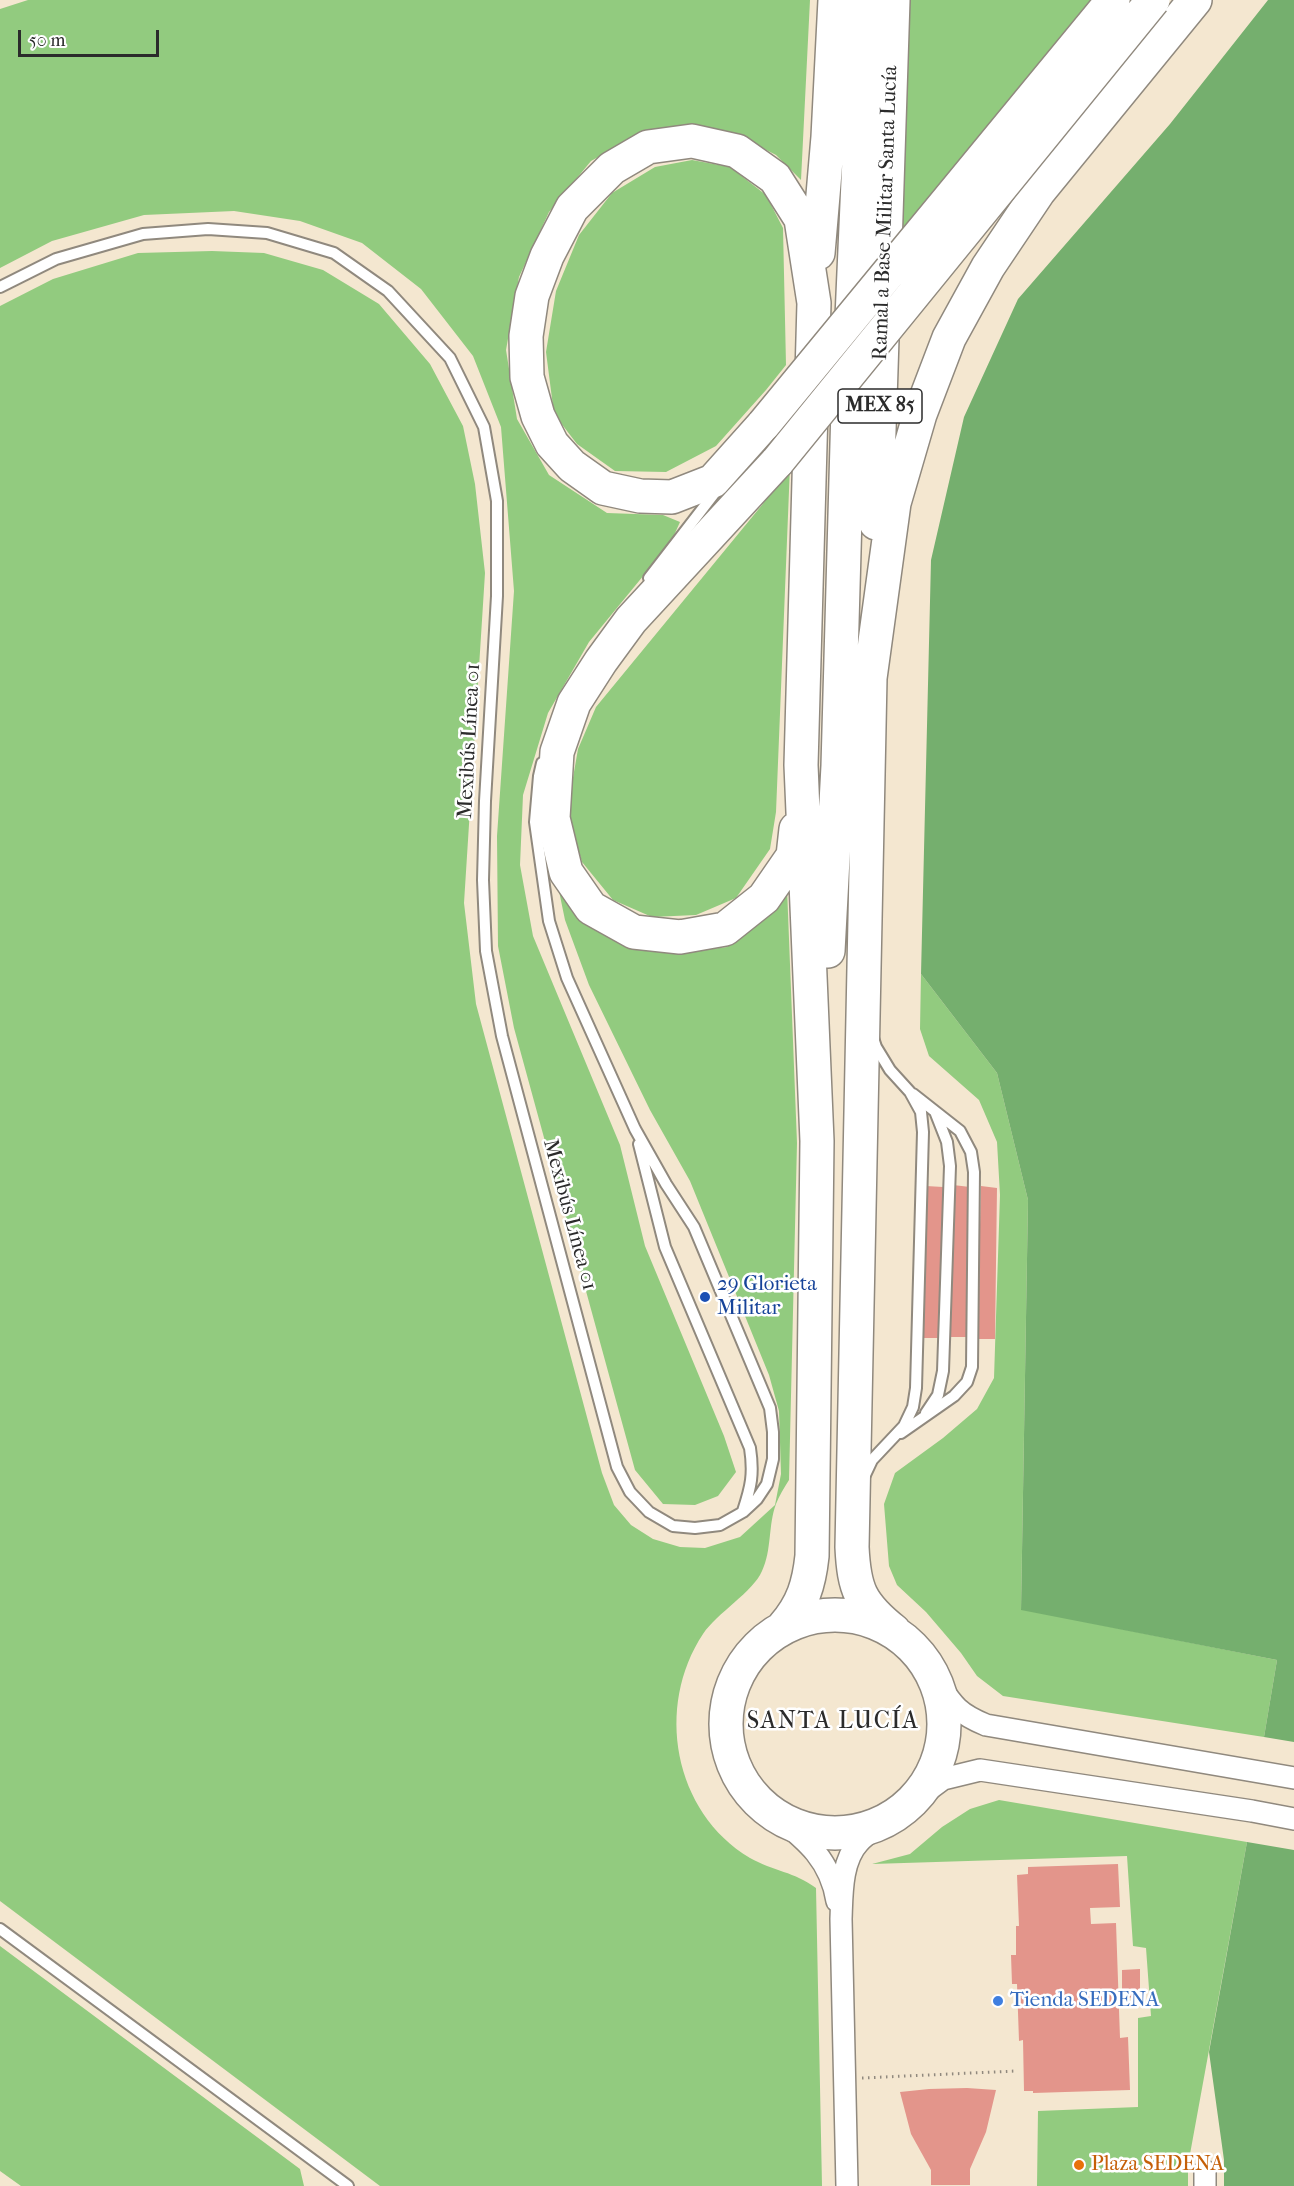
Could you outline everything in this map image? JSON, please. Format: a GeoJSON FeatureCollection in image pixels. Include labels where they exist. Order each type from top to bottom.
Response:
{"type":"FeatureCollection","features":[{"type":"Feature","properties":{"kind":"main road"},"geometry":{"type":"LineString","coordinates":[[835,0],[828,137],[814,303],[801,765],[793,856],[764,898],[724,929],[680,937],[634,932],[591,908],[566,872],[553,818],[552,748],[574,704],[601,661],[632,620],[778,461],[1153,0]]}},
{"type":"Feature","properties":{"kind":"main road"},"geometry":{"type":"LineString","coordinates":[[866,0],[848,408],[838,766],[817,1141],[812,1556],[810,1579],[804,1598],[784,1626],[762,1642],[744,1663],[729,1696],[726,1714],[726,1733],[735,1768],[744,1784],[770,1811],[802,1828],[820,1832],[854,1832],[885,1821],[912,1802],[932,1776],[943,1745],[944,1712],[936,1680],[918,1652],[874,1616],[858,1590],[854,1573],[853,1518],[870,678],[894,503],[920,414],[949,339],[988,267],[1039,190],[1195,0]]}},
{"type":"Feature","properties":{"kind":"main road","name":"Ramal a Base Militar Santa Lucía"},"geometry":{"type":"LineString","coordinates":[[870,678],[893,0]]}},
{"type":"Feature","properties":{"kind":"main road"},"geometry":{"type":"LineString","coordinates":[[814,303],[801,219],[775,178],[737,151],[692,141],[648,147],[612,168],[572,208],[546,256],[532,296],[526,336],[527,377],[538,416],[552,444],[572,466],[603,488],[640,496],[672,497],[713,481],[764,424],[1113,0]]}},
{"type":"Feature","properties":{"kind":"main road"},"geometry":{"type":"LineString","coordinates":[[801,765],[817,1141]]}},
{"type":"Feature","properties":{"kind":"main road"},"geometry":{"type":"LineString","coordinates":[[784,1626],[822,1614],[841,1614],[860,1617],[894,1631]]}},
{"type":"Feature","properties":{"kind":"street"},"geometry":{"type":"LineString","coordinates":[[936,1680],[953,1706],[968,1718],[986,1725],[1294,1779]]}},
{"type":"Feature","properties":{"kind":"street"},"geometry":{"type":"LineString","coordinates":[[912,1802],[942,1779],[980,1770],[1294,1819]]}},
{"type":"Feature","properties":{"kind":"street"},"geometry":{"type":"LineString","coordinates":[[770,1811],[799,1835],[822,1859],[832,1876],[841,1919]]}},
{"type":"Feature","properties":{"kind":"street"},"geometry":{"type":"LineString","coordinates":[[847,2186],[842,1888],[849,1860],[858,1843],[885,1821]]}},
{"type":"Feature","properties":{"kind":"lane","name":"Mexibús Línea 01"},"geometry":{"type":"LineString","coordinates":[[0,287],[56,259],[143,234],[208,229],[267,233],[334,253],[388,291],[450,358],[484,427],[497,501],[497,596],[485,801],[483,880],[486,951],[502,1036],[616,1467],[630,1492],[649,1512],[673,1526],[694,1528],[720,1525],[742,1512],[757,1499],[766,1484],[773,1459],[770,1408],[694,1227],[666,1184],[635,1129],[567,978],[549,921],[542,876],[543,817],[552,748]]}},
{"type":"Feature","properties":{"kind":"lane"},"geometry":{"type":"LineString","coordinates":[[640,590],[705,507],[764,424]]}},
{"type":"Feature","properties":{"kind":"lane"},"geometry":{"type":"LineString","coordinates":[[562,703],[598,645]]}},
{"type":"Feature","properties":{"kind":"lane"},"geometry":{"type":"LineString","coordinates":[[864,982],[868,1023],[876,1047],[890,1070],[910,1092],[960,1131],[971,1152],[974,1172],[972,1367],[967,1382],[954,1396],[888,1442]]}},
{"type":"Feature","properties":{"kind":"lane"},"geometry":{"type":"LineString","coordinates":[[853,1518],[860,1486],[872,1460],[904,1426],[914,1407],[923,1132],[921,1112],[910,1092]]}},
{"type":"Feature","properties":{"kind":"lane"},"geometry":{"type":"LineString","coordinates":[[922,1418],[938,1395],[943,1371],[950,1166],[947,1142],[936,1112]]}},
{"type":"Feature","properties":{"kind":"lane","name":"Mexibús Línea 01"},"geometry":{"type":"LineString","coordinates":[[635,1129],[665,1247],[750,1448],[754,1470],[750,1491],[742,1512]]}},
{"type":"Feature","properties":{"kind":"lane"},"geometry":{"type":"LineString","coordinates":[[0,1929],[343,2184]]}},
{"type":"Feature","properties":{"kind":"path"},"geometry":{"type":"LineString","coordinates":[[846,2079],[1016,2071]]}},
{"type":"Feature","properties":{"kind":"green space"},"geometry":{"type":"Polygon","coordinates":[[[28,0],[810,0],[801,180],[776,155],[741,137],[638,135],[591,161],[549,212],[519,277],[506,350],[517,419],[549,475],[607,513],[663,515],[680,522],[671,542],[589,642],[548,713],[523,795],[520,865],[533,936],[620,1145],[645,1246],[724,1436],[736,1472],[718,1496],[695,1505],[663,1504],[635,1470],[514,1028],[498,946],[497,836],[514,591],[501,427],[473,356],[421,289],[362,243],[300,221],[234,211],[144,215],[52,241],[0,268],[0,9],[28,0]]]}},
{"type":"Feature","properties":{"kind":"green space"},"geometry":{"type":"Polygon","coordinates":[[[906,0],[1091,0],[898,237],[906,0]]]}},
{"type":"Feature","properties":{"kind":"green space"},"geometry":{"type":"Polygon","coordinates":[[[1268,0],[1294,0],[1294,1742],[1264,1737],[1277,1660],[1021,1610],[1028,1200],[997,1073],[921,974],[931,560],[964,417],[1018,299],[1170,124],[1268,0]]]}},
{"type":"Feature","properties":{"kind":"green space"},"geometry":{"type":"Polygon","coordinates":[[[692,160],[730,167],[766,195],[783,228],[786,365],[716,446],[666,472],[615,471],[577,444],[554,414],[546,352],[556,291],[579,235],[612,193],[655,167],[692,160]]]}},
{"type":"Feature","properties":{"kind":"green space"},"geometry":{"type":"Polygon","coordinates":[[[212,251],[264,253],[323,270],[379,304],[430,364],[463,426],[475,484],[485,573],[464,903],[476,1004],[602,1473],[614,1505],[631,1525],[653,1539],[680,1547],[705,1548],[740,1537],[775,1505],[781,1474],[779,1411],[769,1375],[690,1181],[650,1110],[589,985],[565,920],[559,891],[581,916],[678,953],[727,947],[774,911],[787,888],[797,1143],[789,1480],[774,1512],[762,1571],[751,1587],[709,1626],[688,1662],[679,1693],[676,1724],[680,1756],[689,1786],[703,1814],[724,1838],[750,1858],[800,1878],[816,1888],[822,2186],[380,2186],[0,1901],[0,306],[53,279],[138,253],[212,251]]]}},
{"type":"Feature","properties":{"kind":"green space"},"geometry":{"type":"Polygon","coordinates":[[[790,466],[776,812],[770,849],[736,898],[696,915],[652,917],[613,900],[582,862],[567,812],[578,749],[596,707],[762,505],[790,466]]]}},
{"type":"Feature","properties":{"kind":"green space"},"geometry":{"type":"Polygon","coordinates":[[[921,974],[997,1073],[1028,1200],[1021,1609],[1277,1660],[1264,1737],[1003,1696],[977,1676],[961,1653],[926,1612],[897,1585],[889,1566],[884,1504],[895,1473],[943,1438],[977,1409],[994,1378],[1000,1195],[997,1142],[979,1100],[929,1056],[920,1029],[921,974]]]}},
{"type":"Feature","properties":{"kind":"green space"},"geometry":{"type":"Polygon","coordinates":[[[999,1800],[1247,1842],[1188,2165],[1188,2186],[1037,2186],[1038,2111],[1138,2107],[1138,2018],[1151,2016],[1146,1948],[1133,1946],[1127,1856],[872,1864],[910,1854],[942,1827],[970,1809],[999,1800]]]}},
{"type":"Feature","properties":{"kind":"green space"},"geometry":{"type":"Polygon","coordinates":[[[1247,1842],[1294,1850],[1294,2186],[1224,2186],[1224,2160],[1209,2052],[1247,1842]]]}},
{"type":"Feature","properties":{"kind":"green space"},"geometry":{"type":"Polygon","coordinates":[[[0,1946],[300,2169],[304,2186],[21,2186],[0,2171],[0,1946]]]}},
{"type":"Feature","properties":{"kind":"building"},"geometry":{"type":"Polygon","coordinates":[[[953,1185],[970,1187],[968,1337],[950,1337],[953,1185]]]}},
{"type":"Feature","properties":{"kind":"building"},"geometry":{"type":"Polygon","coordinates":[[[926,1186],[943,1187],[940,1338],[923,1338],[926,1186]]]}},
{"type":"Feature","properties":{"kind":"building"},"geometry":{"type":"Polygon","coordinates":[[[981,1186],[997,1188],[995,1339],[977,1339],[981,1186]]]}},
{"type":"Feature","properties":{"kind":"building"},"geometry":{"type":"Polygon","coordinates":[[[1118,1864],[1120,1907],[1090,1908],[1091,1924],[1116,1923],[1120,2038],[1128,2037],[1130,2090],[1033,2093],[1033,2091],[1024,2091],[1023,2040],[1019,2041],[1017,1984],[1012,1984],[1011,1955],[1016,1955],[1016,1926],[1019,1926],[1017,1875],[1028,1874],[1028,1867],[1118,1864]]]}},
{"type":"Feature","properties":{"kind":"building"},"geometry":{"type":"Polygon","coordinates":[[[1140,1969],[1140,1997],[1122,1998],[1122,1970],[1140,1969]]]}},
{"type":"Feature","properties":{"kind":"building"},"geometry":{"type":"Polygon","coordinates":[[[967,2088],[996,2090],[986,2132],[970,2169],[970,2185],[931,2185],[931,2170],[911,2134],[900,2092],[967,2088]]]}},
{"type":"Feature","properties":{"kind":"place","name":"29 Glorieta Militar"},"geometry":{"type":"Point","coordinates":[705,1297]}},
{"type":"Feature","properties":{"kind":"place","name":"Tienda SEDENA"},"geometry":{"type":"Point","coordinates":[998,2001]}},
{"type":"Feature","properties":{"kind":"place","name":"Plaza SEDENA"},"geometry":{"type":"Point","coordinates":[1079,2165]}},
{"type":"Feature","properties":{"kind":"district","name":"SANTA LUCÍA"},"geometry":{"type":"Point","coordinates":[833,1722]}}]}
